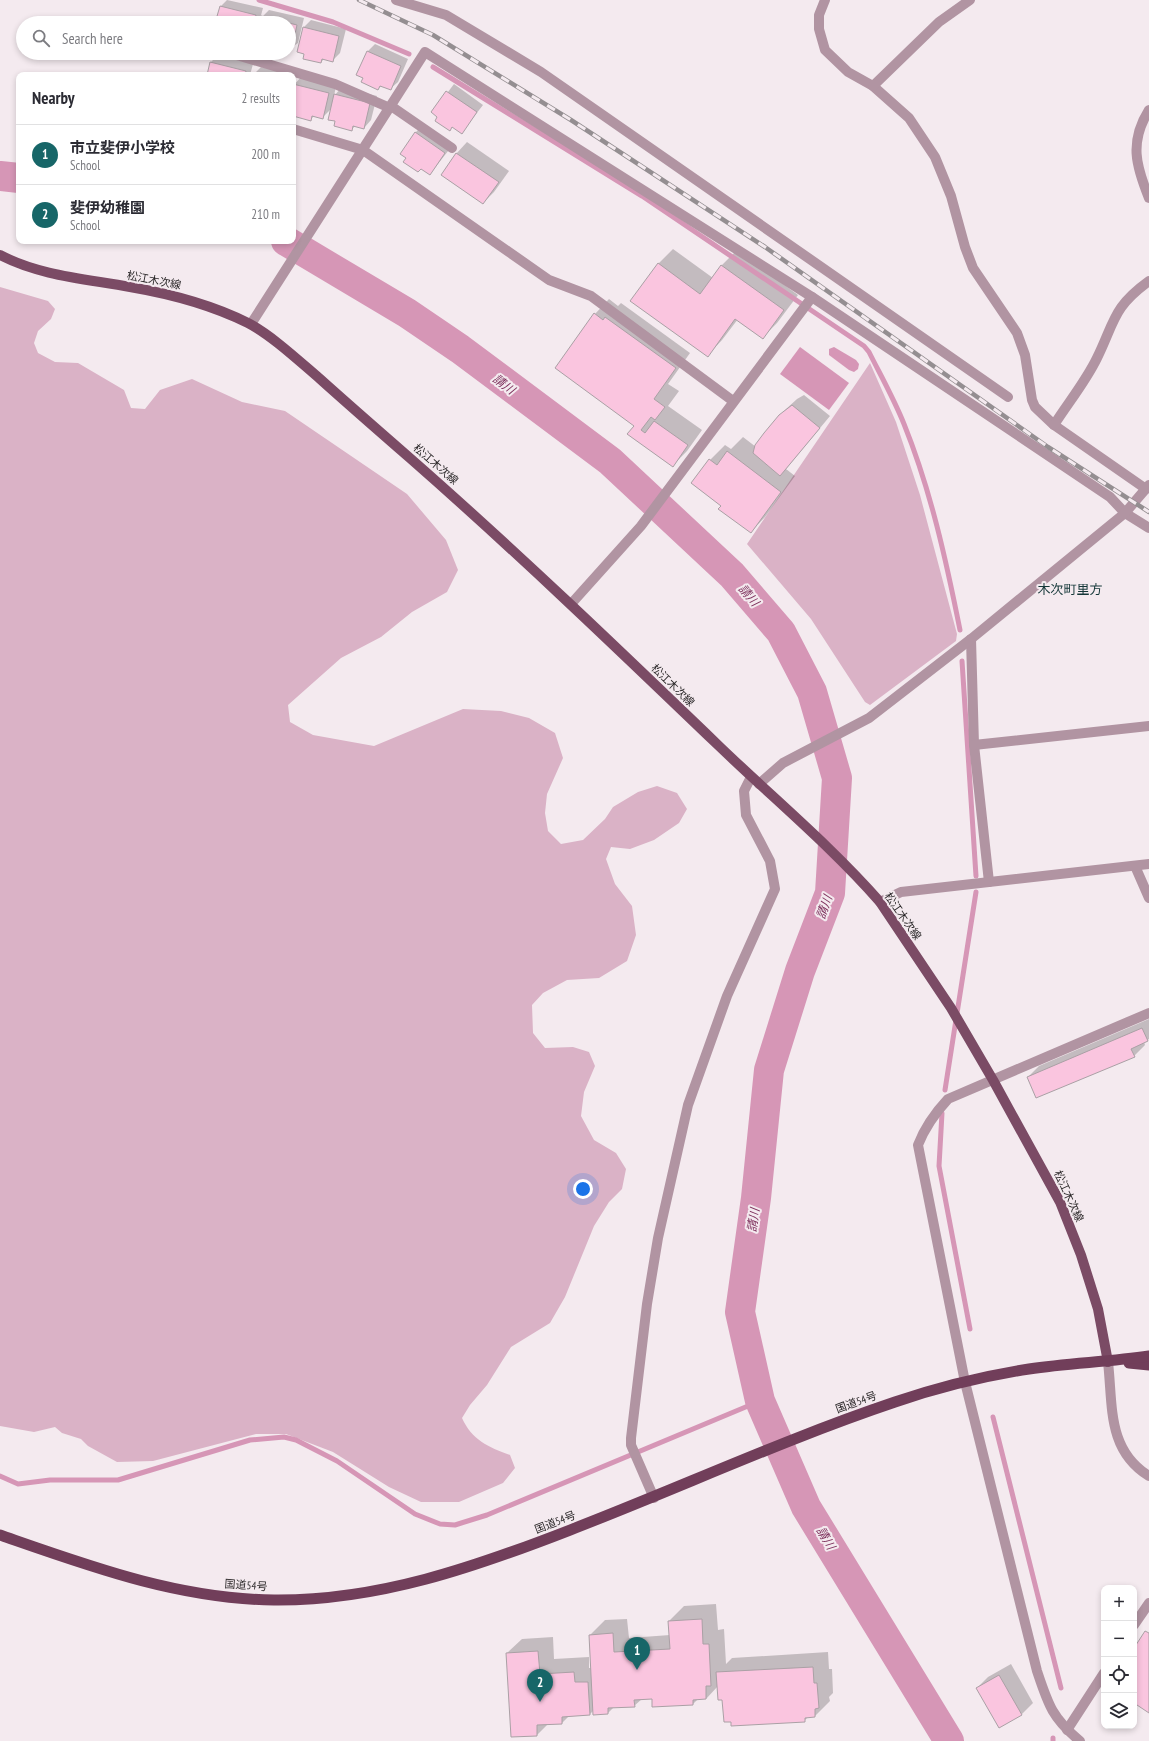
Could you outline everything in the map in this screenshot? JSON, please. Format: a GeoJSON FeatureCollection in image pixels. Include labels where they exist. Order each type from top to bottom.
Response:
{"type":"FeatureCollection","features":[{"type":"Feature","properties":{"kind":"highway","name":"国道54号"},"geometry":{"type":"LineString","coordinates":[[0,1535],[129,1578],[191,1593],[274,1600],[316,1599],[368,1593],[433,1579],[494,1560],[654,1498],[743,1460],[892,1403],[965,1382],[1030,1369],[1108,1362],[1149,1356]]}},
{"type":"Feature","properties":{"kind":"highway","name":"国道54号"},"geometry":{"type":"LineString","coordinates":[[1108,1362],[1149,1365]]}},
{"type":"Feature","properties":{"kind":"main road","name":"松江木次線"},"geometry":{"type":"LineString","coordinates":[[0,255],[12,262],[40,270],[80,279],[178,296],[215,308],[251,324],[296,358],[472,512],[571,604],[751,777],[788,808],[880,902],[952,1008],[994,1080],[1060,1202],[1081,1255],[1098,1309],[1108,1362]]}},
{"type":"Feature","properties":{"kind":"street"},"geometry":{"type":"LineString","coordinates":[[396,0],[446,15],[541,72],[1008,397]]}},
{"type":"Feature","properties":{"kind":"street"},"geometry":{"type":"LineString","coordinates":[[759,784],[783,763],[804,751],[857,726],[970,639],[1125,513],[1147,487],[1054,425],[1041,414],[1032,400],[1025,355],[1017,333],[973,268],[965,247],[951,196],[935,157],[909,118],[873,86],[848,72],[825,50],[819,29],[819,16],[825,0]]}},
{"type":"Feature","properties":{"kind":"street"},"geometry":{"type":"LineString","coordinates":[[873,86],[939,22],[970,0]]}},
{"type":"Feature","properties":{"kind":"street"},"geometry":{"type":"LineString","coordinates":[[251,324],[425,52],[810,299],[1110,497],[1125,513],[1149,528]]}},
{"type":"Feature","properties":{"kind":"street"},"geometry":{"type":"LineString","coordinates":[[254,60],[295,72]]}},
{"type":"Feature","properties":{"kind":"street"},"geometry":{"type":"LineString","coordinates":[[296,72],[336,84],[390,107],[452,148]]}},
{"type":"Feature","properties":{"kind":"street"},"geometry":{"type":"LineString","coordinates":[[1149,110],[1143,120],[1136,148],[1140,177],[1149,198]]}},
{"type":"Feature","properties":{"kind":"street"},"geometry":{"type":"LineString","coordinates":[[296,131],[362,150],[549,280],[591,296],[733,401]]}},
{"type":"Feature","properties":{"kind":"street"},"geometry":{"type":"LineString","coordinates":[[1054,425],[1097,358],[1116,312],[1133,292],[1149,281]]}},
{"type":"Feature","properties":{"kind":"street"},"geometry":{"type":"LineString","coordinates":[[571,604],[641,526],[810,299]]}},
{"type":"Feature","properties":{"kind":"street"},"geometry":{"type":"LineString","coordinates":[[970,639],[974,745],[989,882]]}},
{"type":"Feature","properties":{"kind":"street"},"geometry":{"type":"LineString","coordinates":[[974,745],[1149,726]]}},
{"type":"Feature","properties":{"kind":"street"},"geometry":{"type":"LineString","coordinates":[[654,1498],[631,1445],[646,1304],[658,1238],[688,1106],[727,996],[775,889],[770,861],[746,815],[744,791],[751,777]]}},
{"type":"Feature","properties":{"kind":"street"},"geometry":{"type":"LineString","coordinates":[[880,902],[901,892],[1149,864]]}},
{"type":"Feature","properties":{"kind":"street"},"geometry":{"type":"LineString","coordinates":[[1135,866],[1149,898]]}},
{"type":"Feature","properties":{"kind":"street"},"geometry":{"type":"LineString","coordinates":[[1080,1741],[1067,1730],[1051,1710],[1037,1671],[965,1382],[918,1145],[925,1128],[934,1113],[948,1099],[1149,1013]]}},
{"type":"Feature","properties":{"kind":"street"},"geometry":{"type":"LineString","coordinates":[[1108,1362],[1115,1429],[1118,1443],[1136,1467],[1149,1476]]}},
{"type":"Feature","properties":{"kind":"street"},"geometry":{"type":"LineString","coordinates":[[1137,1621],[1149,1603]]}},
{"type":"Feature","properties":{"kind":"street"},"geometry":{"type":"LineString","coordinates":[[1067,1730],[1101,1678]]}},
{"type":"Feature","properties":{"kind":"shaded area"},"geometry":{"type":"Polygon","coordinates":[[[0,287],[48,301],[55,309],[51,319],[38,331],[34,343],[38,353],[55,362],[78,363],[124,390],[131,408],[145,409],[160,390],[192,379],[242,402],[285,411],[407,494],[446,540],[458,570],[447,592],[412,612],[381,637],[341,658],[288,705],[290,722],[313,735],[374,746],[463,709],[501,711],[529,718],[555,733],[563,758],[547,794],[545,813],[548,831],[561,844],[583,840],[605,819],[613,807],[638,792],[657,786],[677,793],[687,809],[679,823],[654,840],[630,849],[611,847],[606,859],[615,884],[632,906],[636,935],[627,961],[599,978],[567,980],[543,993],[532,1005],[533,1033],[545,1048],[573,1047],[589,1052],[595,1066],[584,1092],[581,1116],[594,1140],[616,1153],[626,1169],[622,1189],[609,1202],[594,1226],[565,1297],[550,1323],[511,1347],[487,1385],[470,1405],[462,1418],[471,1432],[482,1442],[510,1455],[515,1468],[503,1483],[459,1502],[421,1502],[389,1487],[333,1452],[286,1434],[256,1434],[153,1461],[117,1462],[88,1446],[81,1439],[62,1433],[55,1427],[34,1432],[0,1426],[0,287]]]}},
{"type":"Feature","properties":{"kind":"shaded area"},"geometry":{"type":"Polygon","coordinates":[[[800,347],[849,383],[829,410],[780,374],[800,347]]]}},
{"type":"Feature","properties":{"kind":"shaded area"},"geometry":{"type":"Polygon","coordinates":[[[834,347],[856,360],[859,364],[858,369],[854,372],[849,370],[829,355],[829,349],[834,347]]]}},
{"type":"Feature","properties":{"kind":"shaded area"},"geometry":{"type":"Polygon","coordinates":[[[870,363],[896,422],[920,495],[957,634],[956,641],[870,705],[865,702],[811,619],[747,544],[870,363]]]}},
{"type":"Feature","properties":{"kind":"building"},"geometry":{"type":"Polygon","coordinates":[[[220,6],[256,15],[256,16],[217,16],[220,6]]]}},
{"type":"Feature","properties":{"kind":"building"},"geometry":{"type":"Polygon","coordinates":[[[303,27],[339,36],[333,62],[322,59],[321,63],[303,59],[304,54],[297,52],[303,27]]]}},
{"type":"Feature","properties":{"kind":"building"},"geometry":{"type":"Polygon","coordinates":[[[367,51],[401,66],[391,90],[380,86],[378,90],[361,82],[363,78],[356,75],[367,51]]]}},
{"type":"Feature","properties":{"kind":"building"},"geometry":{"type":"Polygon","coordinates":[[[210,62],[246,71],[246,72],[208,72],[210,62]]]}},
{"type":"Feature","properties":{"kind":"building"},"geometry":{"type":"Polygon","coordinates":[[[296,85],[329,93],[323,119],[312,116],[311,121],[296,117],[296,85]]]}},
{"type":"Feature","properties":{"kind":"building"},"geometry":{"type":"Polygon","coordinates":[[[446,91],[477,112],[462,134],[452,127],[450,131],[435,121],[437,117],[431,112],[446,91]]]}},
{"type":"Feature","properties":{"kind":"building"},"geometry":{"type":"Polygon","coordinates":[[[334,94],[370,103],[364,129],[353,126],[352,131],[334,126],[335,121],[328,120],[334,94]]]}},
{"type":"Feature","properties":{"kind":"building"},"geometry":{"type":"Polygon","coordinates":[[[415,132],[445,153],[430,175],[421,169],[418,172],[403,162],[406,158],[400,154],[415,132]]]}},
{"type":"Feature","properties":{"kind":"building"},"geometry":{"type":"Polygon","coordinates":[[[456,153],[499,182],[483,204],[441,175],[456,153]]]}},
{"type":"Feature","properties":{"kind":"building"},"geometry":{"type":"Polygon","coordinates":[[[658,263],[700,294],[721,265],[784,310],[763,339],[735,319],[708,357],[630,301],[658,263]]]}},
{"type":"Feature","properties":{"kind":"building"},"geometry":{"type":"Polygon","coordinates":[[[594,313],[603,320],[605,317],[676,368],[654,399],[665,407],[655,420],[651,417],[641,430],[645,433],[654,421],[688,445],[673,467],[627,434],[634,426],[555,368],[594,313]]]}},
{"type":"Feature","properties":{"kind":"building"},"geometry":{"type":"Polygon","coordinates":[[[792,405],[820,428],[780,476],[753,453],[755,445],[764,433],[779,415],[792,405]]]}},
{"type":"Feature","properties":{"kind":"building"},"geometry":{"type":"Polygon","coordinates":[[[727,451],[781,492],[751,533],[718,509],[721,506],[691,483],[709,459],[717,465],[727,451]]]}},
{"type":"Feature","properties":{"kind":"building"},"geometry":{"type":"Polygon","coordinates":[[[1142,1028],[1148,1041],[1131,1049],[1135,1057],[1036,1098],[1027,1077],[1142,1028]]]}},
{"type":"Feature","properties":{"kind":"building"},"geometry":{"type":"Polygon","coordinates":[[[702,1619],[703,1644],[709,1644],[711,1686],[706,1686],[706,1699],[693,1700],[693,1705],[652,1707],[652,1699],[634,1700],[635,1707],[608,1708],[608,1714],[593,1715],[589,1635],[613,1633],[614,1652],[670,1649],[668,1621],[702,1619]]]}},
{"type":"Feature","properties":{"kind":"building"},"geometry":{"type":"Polygon","coordinates":[[[1145,1631],[1149,1633],[1149,1713],[1137,1705],[1137,1643],[1145,1631]]]}},
{"type":"Feature","properties":{"kind":"building"},"geometry":{"type":"Polygon","coordinates":[[[538,1651],[540,1674],[574,1672],[575,1682],[588,1682],[590,1715],[562,1717],[562,1724],[537,1725],[537,1736],[511,1737],[506,1653],[538,1651]]]}},
{"type":"Feature","properties":{"kind":"building"},"geometry":{"type":"Polygon","coordinates":[[[813,1667],[814,1683],[817,1683],[819,1708],[815,1709],[815,1717],[805,1718],[805,1722],[731,1726],[731,1722],[724,1722],[722,1700],[718,1700],[716,1672],[813,1667]]]}},
{"type":"Feature","properties":{"kind":"building"},"geometry":{"type":"Polygon","coordinates":[[[999,1675],[1022,1715],[999,1728],[976,1688],[999,1675]]]}},
{"type":"Feature","properties":{"kind":"waterway"},"geometry":{"type":"LineString","coordinates":[[259,0],[333,22],[409,54]]}},
{"type":"Feature","properties":{"kind":"waterway"},"geometry":{"type":"LineString","coordinates":[[433,67],[642,196],[864,346],[869,352],[896,406],[914,449],[937,526],[960,630]]}},
{"type":"Feature","properties":{"kind":"waterway","name":"請川"},"geometry":{"type":"LineString","coordinates":[[0,176],[16,178]]}},
{"type":"Feature","properties":{"kind":"waterway","name":"請川"},"geometry":{"type":"LineString","coordinates":[[291,244],[407,313],[460,349],[610,461],[732,575],[781,632],[812,692],[837,778],[830,893],[800,971],[769,1070],[756,1198],[740,1312],[760,1401],[806,1507],[949,1741]]}},
{"type":"Feature","properties":{"kind":"waterway"},"geometry":{"type":"LineString","coordinates":[[962,661],[976,876]]}},
{"type":"Feature","properties":{"kind":"waterway"},"geometry":{"type":"LineString","coordinates":[[945,1090],[976,892]]}},
{"type":"Feature","properties":{"kind":"waterway"},"geometry":{"type":"LineString","coordinates":[[942,1113],[939,1166],[970,1329]]}},
{"type":"Feature","properties":{"kind":"waterway"},"geometry":{"type":"LineString","coordinates":[[0,1476],[18,1484],[50,1480],[118,1480],[250,1440],[284,1437],[296,1440],[337,1461],[415,1514],[440,1524],[455,1525],[487,1515],[760,1401]]}},
{"type":"Feature","properties":{"kind":"waterway"},"geometry":{"type":"LineString","coordinates":[[993,1417],[1061,1688]]}},
{"type":"Feature","properties":{"kind":"railway"},"geometry":{"type":"LineString","coordinates":[[359,0],[433,35],[571,120],[765,247],[1048,447],[1149,512]]}},
{"type":"Feature","properties":{"kind":"place","name":"市立斐伊小学校"},"geometry":{"type":"Point","coordinates":[637,1670]}},
{"type":"Feature","properties":{"kind":"place","name":"斐伊幼稚園"},"geometry":{"type":"Point","coordinates":[540,1702]}},
{"type":"Feature","properties":{"kind":"district","name":"木次町里方"},"geometry":{"type":"Point","coordinates":[1070,589]}}]}
